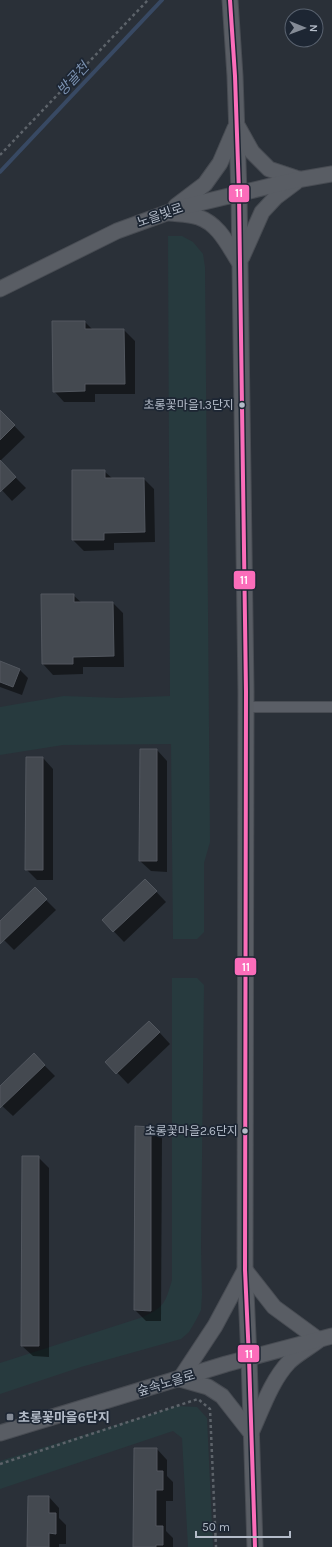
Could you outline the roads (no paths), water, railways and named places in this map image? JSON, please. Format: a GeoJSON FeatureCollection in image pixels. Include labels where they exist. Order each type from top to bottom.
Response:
{"type":"FeatureCollection","features":[{"type":"Feature","properties":{"kind":"street"},"geometry":{"type":"LineString","coordinates":[[230,0],[235,76],[239,193],[246,707],[244,1270],[249,1358],[255,1547]]}},
{"type":"Feature","properties":{"kind":"street"},"geometry":{"type":"LineString","coordinates":[[236,124],[252,152],[269,169],[300,180]]}},
{"type":"Feature","properties":{"kind":"street"},"geometry":{"type":"LineString","coordinates":[[168,212],[205,184],[220,163],[236,124]]}},
{"type":"Feature","properties":{"kind":"street","name":"노을빛로"},"geometry":{"type":"LineString","coordinates":[[0,289],[117,231],[168,212],[239,193],[332,174]]}},
{"type":"Feature","properties":{"kind":"street"},"geometry":{"type":"LineString","coordinates":[[239,263],[262,212],[276,197],[300,180]]}},
{"type":"Feature","properties":{"kind":"street"},"geometry":{"type":"LineString","coordinates":[[168,212],[198,217],[212,224],[222,235],[239,263]]}},
{"type":"Feature","properties":{"kind":"street"},"geometry":{"type":"LineString","coordinates":[[246,707],[332,707]]}},
{"type":"Feature","properties":{"kind":"street"},"geometry":{"type":"LineString","coordinates":[[244,1270],[274,1307],[326,1338],[290,1361],[278,1376],[268,1394],[251,1433]]}},
{"type":"Feature","properties":{"kind":"street"},"geometry":{"type":"LineString","coordinates":[[244,1270],[215,1326],[180,1378],[208,1387],[222,1396],[251,1433]]}},
{"type":"Feature","properties":{"kind":"street","name":"숲속노을로"},"geometry":{"type":"LineString","coordinates":[[0,1433],[180,1378],[326,1338]]}},
{"type":"Feature","properties":{"kind":"waterway","name":"방골천"},"geometry":{"type":"LineString","coordinates":[[0,172],[162,0]]}},
{"type":"Feature","properties":{"kind":"place","name":"초롱꽃마을1.3단지"},"geometry":{"type":"Point","coordinates":[242,405]}},
{"type":"Feature","properties":{"kind":"place","name":"초롱꽃마을2.6단지"},"geometry":{"type":"Point","coordinates":[245,1131]}},
{"type":"Feature","properties":{"kind":"place","name":"초롱꽃마을6단지"},"geometry":{"type":"Point","coordinates":[10,1417]}}]}
